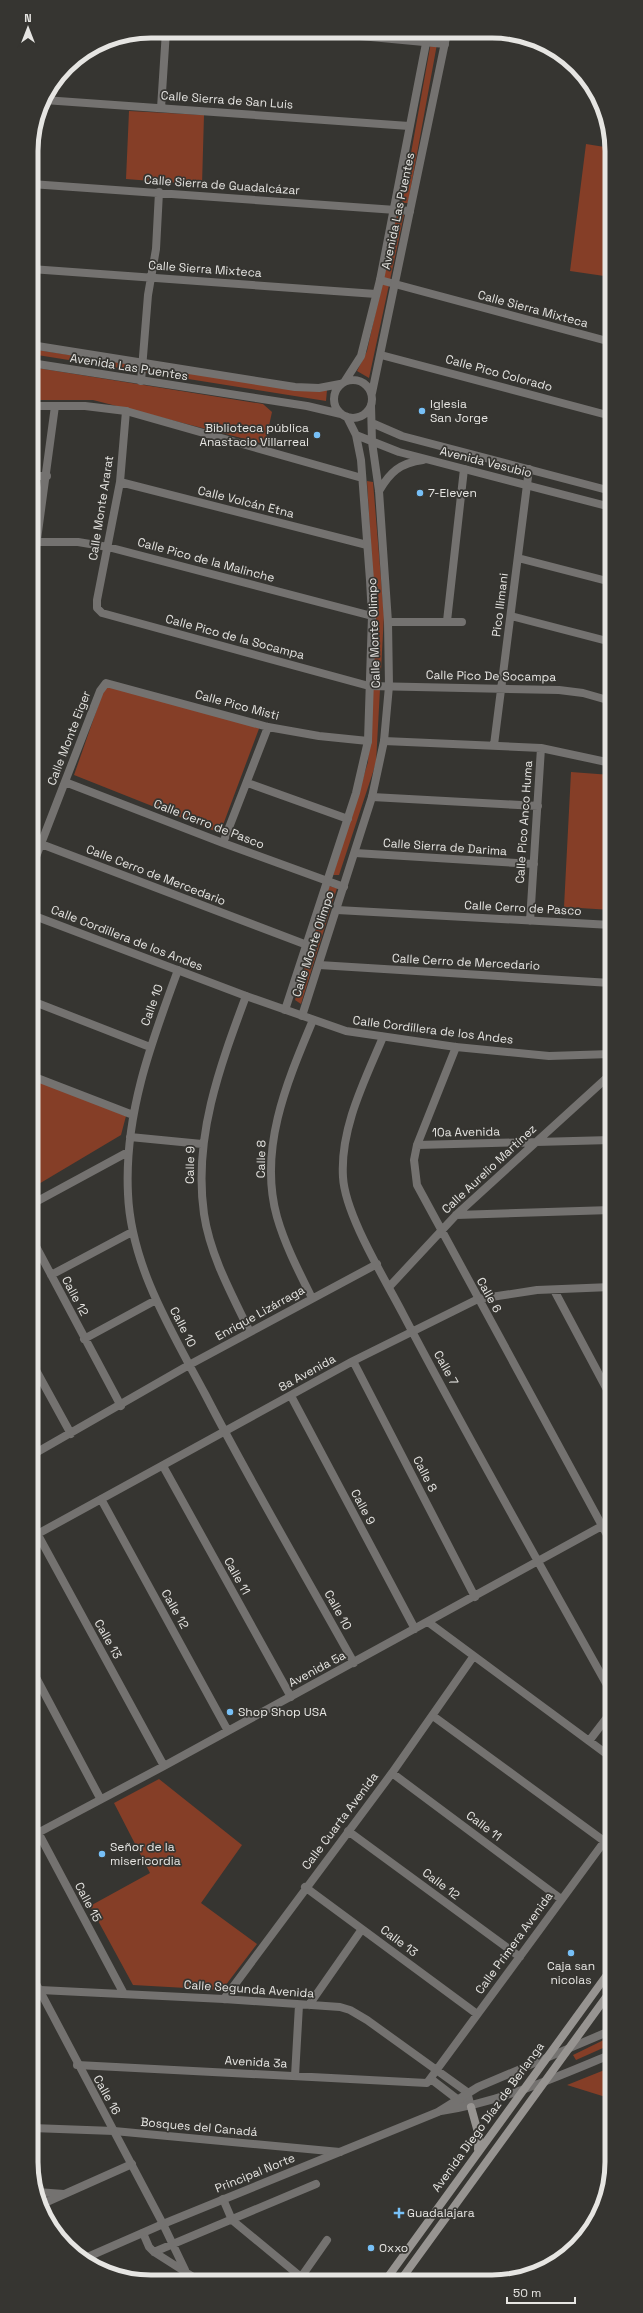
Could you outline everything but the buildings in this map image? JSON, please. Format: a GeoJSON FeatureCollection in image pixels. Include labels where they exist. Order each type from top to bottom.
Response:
{"type":"FeatureCollection","features":[{"type":"Feature","properties":{"kind":"main road","name":"Avenida Diego Díaz de Berlanga"},"geometry":{"type":"LineString","coordinates":[[389,2275],[478,2150],[524,2090],[605,1978]]}},
{"type":"Feature","properties":{"kind":"main road","name":"Avenida Diego Díaz de Berlanga"},"geometry":{"type":"LineString","coordinates":[[404,2275],[541,2084],[605,1998]]}},
{"type":"Feature","properties":{"kind":"main road"},"geometry":{"type":"LineString","coordinates":[[471,2107],[479,2136],[478,2150]]}},
{"type":"Feature","properties":{"kind":"street"},"geometry":{"type":"LineString","coordinates":[[162,108],[166,38]]}},
{"type":"Feature","properties":{"kind":"street","name":"Avenida Las Puentes"},"geometry":{"type":"LineString","coordinates":[[38,346],[295,387],[319,388],[342,383],[361,356],[380,280],[427,38]]}},
{"type":"Feature","properties":{"kind":"street"},"geometry":{"type":"LineString","coordinates":[[430,38],[445,44]]}},
{"type":"Feature","properties":{"kind":"street","name":"Avenida Las Puentes"},"geometry":{"type":"LineString","coordinates":[[372,393],[396,284],[446,38]]}},
{"type":"Feature","properties":{"kind":"street","name":"Calle Sierra de San Luis"},"geometry":{"type":"LineString","coordinates":[[50,100],[409,126]]}},
{"type":"Feature","properties":{"kind":"street","name":"Calle Sierra de Guadalcázar"},"geometry":{"type":"LineString","coordinates":[[38,184],[410,211]]}},
{"type":"Feature","properties":{"kind":"street"},"geometry":{"type":"LineString","coordinates":[[141,381],[148,296],[156,249],[159,192]]}},
{"type":"Feature","properties":{"kind":"street","name":"Calle Sierra Mixteca"},"geometry":{"type":"LineString","coordinates":[[38,269],[152,276],[376,294]]}},
{"type":"Feature","properties":{"kind":"street","name":"Calle Sierra Mixteca"},"geometry":{"type":"LineString","coordinates":[[380,280],[605,340]]}},
{"type":"Feature","properties":{"kind":"street","name":"Calle Pico Colorado"},"geometry":{"type":"LineString","coordinates":[[381,355],[605,414]]}},
{"type":"Feature","properties":{"kind":"street","name":"Avenida Las Puentes"},"geometry":{"type":"LineString","coordinates":[[38,364],[307,406],[344,416]]}},
{"type":"Feature","properties":{"kind":"street"},"geometry":{"type":"LineString","coordinates":[[360,380],[372,393],[371,405],[364,415],[358,417],[344,416],[334,403],[334,396],[342,383],[360,380]]}},
{"type":"Feature","properties":{"kind":"street","name":"Calle Monte Olimpo"},"geometry":{"type":"LineString","coordinates":[[302,1016],[372,797],[384,741],[389,686],[388,622],[379,491],[372,442],[371,405]]}},
{"type":"Feature","properties":{"kind":"street"},"geometry":{"type":"LineString","coordinates":[[38,406],[85,406],[126,411],[362,478]]}},
{"type":"Feature","properties":{"kind":"street"},"geometry":{"type":"LineString","coordinates":[[38,522],[47,476],[56,406]]}},
{"type":"Feature","properties":{"kind":"street","name":"Calle Monte Ararat"},"geometry":{"type":"LineString","coordinates":[[97,608],[120,482],[126,411]]}},
{"type":"Feature","properties":{"kind":"street","name":"Calle Monte Olimpo"},"geometry":{"type":"LineString","coordinates":[[285,1010],[329,882],[356,794],[368,741],[372,616],[362,478],[356,435],[344,416]]}},
{"type":"Feature","properties":{"kind":"street","name":"Avenida Vesubio"},"geometry":{"type":"LineString","coordinates":[[372,423],[402,436],[605,489]]}},
{"type":"Feature","properties":{"kind":"street","name":"Avenida Vesubio"},"geometry":{"type":"LineString","coordinates":[[356,435],[372,442],[428,460],[605,505]]}},
{"type":"Feature","properties":{"kind":"street"},"geometry":{"type":"LineString","coordinates":[[379,491],[396,468],[409,462],[428,460]]}},
{"type":"Feature","properties":{"kind":"street"},"geometry":{"type":"LineString","coordinates":[[447,621],[464,469]]}},
{"type":"Feature","properties":{"kind":"street","name":"Pico Ilimani"},"geometry":{"type":"LineString","coordinates":[[494,745],[529,469]]}},
{"type":"Feature","properties":{"kind":"street"},"geometry":{"type":"LineString","coordinates":[[38,476],[47,476]]}},
{"type":"Feature","properties":{"kind":"street","name":"Calle Volcán Etna"},"geometry":{"type":"LineString","coordinates":[[120,482],[366,545]]}},
{"type":"Feature","properties":{"kind":"street","name":"Calle Pico de la Malinche"},"geometry":{"type":"LineString","coordinates":[[38,542],[78,542],[108,547],[372,616]]}},
{"type":"Feature","properties":{"kind":"street"},"geometry":{"type":"LineString","coordinates":[[518,558],[605,580]]}},
{"type":"Feature","properties":{"kind":"street","name":"Calle Pico de la Socampa"},"geometry":{"type":"LineString","coordinates":[[97,608],[108,615],[239,649],[369,686]]}},
{"type":"Feature","properties":{"kind":"street"},"geometry":{"type":"LineString","coordinates":[[511,616],[605,640]]}},
{"type":"Feature","properties":{"kind":"street"},"geometry":{"type":"LineString","coordinates":[[388,622],[462,622]]}},
{"type":"Feature","properties":{"kind":"street","name":"Calle Pico Misti"},"geometry":{"type":"LineString","coordinates":[[104,684],[111,683],[268,727],[319,736],[368,741]]}},
{"type":"Feature","properties":{"kind":"street","name":"Calle Monte Eiger"},"geometry":{"type":"LineString","coordinates":[[38,852],[104,684]]}},
{"type":"Feature","properties":{"kind":"street","name":"Calle Pico De Socampa"},"geometry":{"type":"LineString","coordinates":[[369,686],[501,688],[571,691],[605,700]]}},
{"type":"Feature","properties":{"kind":"street"},"geometry":{"type":"LineString","coordinates":[[223,843],[248,783],[268,727]]}},
{"type":"Feature","properties":{"kind":"street"},"geometry":{"type":"LineString","coordinates":[[384,741],[541,748],[605,762]]}},
{"type":"Feature","properties":{"kind":"street","name":"Calle Pico Anco Huma"},"geometry":{"type":"LineString","coordinates":[[530,921],[541,748]]}},
{"type":"Feature","properties":{"kind":"street","name":"Calle Cerro de Pasco"},"geometry":{"type":"LineString","coordinates":[[66,782],[223,843],[344,887]]}},
{"type":"Feature","properties":{"kind":"street"},"geometry":{"type":"LineString","coordinates":[[248,783],[348,819]]}},
{"type":"Feature","properties":{"kind":"street"},"geometry":{"type":"LineString","coordinates":[[372,797],[538,806]]}},
{"type":"Feature","properties":{"kind":"street","name":"Calle Cerro de Mercedario"},"geometry":{"type":"LineString","coordinates":[[41,844],[307,945]]}},
{"type":"Feature","properties":{"kind":"street","name":"Calle Sierra de Darima"},"geometry":{"type":"LineString","coordinates":[[355,853],[534,864]]}},
{"type":"Feature","properties":{"kind":"street","name":"Calle Cerro de Pasco"},"geometry":{"type":"LineString","coordinates":[[337,910],[605,925]]}},
{"type":"Feature","properties":{"kind":"street","name":"Calle Cordillera de los Andes"},"geometry":{"type":"LineString","coordinates":[[38,917],[246,996],[346,1031],[456,1047],[550,1056],[605,1054]]}},
{"type":"Feature","properties":{"kind":"street","name":"Calle Cerro de Mercedario"},"geometry":{"type":"LineString","coordinates":[[319,965],[605,983]]}},
{"type":"Feature","properties":{"kind":"street","name":"Calle 10"},"geometry":{"type":"LineString","coordinates":[[178,970],[150,1047],[133,1115],[128,1152],[128,1195],[132,1232],[156,1300],[189,1366],[354,1663]]}},
{"type":"Feature","properties":{"kind":"street","name":"Calle 9"},"geometry":{"type":"LineString","coordinates":[[246,996],[224,1057],[202,1144],[201,1178],[204,1214],[208,1232],[225,1278],[250,1332]]}},
{"type":"Feature","properties":{"kind":"street"},"geometry":{"type":"LineString","coordinates":[[38,1004],[150,1047]]}},
{"type":"Feature","properties":{"kind":"street","name":"Calle 8"},"geometry":{"type":"LineString","coordinates":[[312,1298],[277,1217],[272,1194],[272,1171],[273,1141],[278,1110],[313,1020]]}},
{"type":"Feature","properties":{"kind":"street","name":"Calle 7"},"geometry":{"type":"LineString","coordinates":[[383,1037],[357,1103],[348,1132],[343,1176],[351,1209],[377,1264],[412,1330],[605,1681]]}},
{"type":"Feature","properties":{"kind":"street","name":"Calle 6"},"geometry":{"type":"LineString","coordinates":[[456,1047],[417,1145],[414,1160],[417,1185],[440,1232],[605,1532]]}},
{"type":"Feature","properties":{"kind":"street"},"geometry":{"type":"LineString","coordinates":[[38,1078],[133,1115]]}},
{"type":"Feature","properties":{"kind":"street","name":"Calle Aurelio Martínez"},"geometry":{"type":"LineString","coordinates":[[389,1287],[456,1215],[605,1080]]}},
{"type":"Feature","properties":{"kind":"street"},"geometry":{"type":"LineString","coordinates":[[130,1137],[202,1144]]}},
{"type":"Feature","properties":{"kind":"street","name":"10a Avenida"},"geometry":{"type":"LineString","coordinates":[[417,1145],[605,1140]]}},
{"type":"Feature","properties":{"kind":"street"},"geometry":{"type":"LineString","coordinates":[[38,1201],[128,1152]]}},
{"type":"Feature","properties":{"kind":"street"},"geometry":{"type":"LineString","coordinates":[[456,1215],[605,1210]]}},
{"type":"Feature","properties":{"kind":"street"},"geometry":{"type":"LineString","coordinates":[[51,1275],[132,1232]]}},
{"type":"Feature","properties":{"kind":"street","name":"Calle 12"},"geometry":{"type":"LineString","coordinates":[[38,1250],[121,1406]]}},
{"type":"Feature","properties":{"kind":"street","name":"Enrique Lizárraga"},"geometry":{"type":"LineString","coordinates":[[38,1453],[250,1332],[377,1264]]}},
{"type":"Feature","properties":{"kind":"street","name":"8a Avenida"},"geometry":{"type":"LineString","coordinates":[[38,1534],[225,1433],[353,1361],[412,1330],[478,1299],[518,1292],[605,1288]]}},
{"type":"Feature","properties":{"kind":"street"},"geometry":{"type":"LineString","coordinates":[[554,1290],[605,1386]]}},
{"type":"Feature","properties":{"kind":"street"},"geometry":{"type":"LineString","coordinates":[[84,1339],[156,1300]]}},
{"type":"Feature","properties":{"kind":"street","name":"Calle 8"},"geometry":{"type":"LineString","coordinates":[[353,1361],[475,1597]]}},
{"type":"Feature","properties":{"kind":"street"},"geometry":{"type":"LineString","coordinates":[[38,1374],[71,1434]]}},
{"type":"Feature","properties":{"kind":"street","name":"Calle 9"},"geometry":{"type":"LineString","coordinates":[[291,1396],[415,1629]]}},
{"type":"Feature","properties":{"kind":"street","name":"Calle 11"},"geometry":{"type":"LineString","coordinates":[[163,1466],[291,1697]]}},
{"type":"Feature","properties":{"kind":"street","name":"Calle 12"},"geometry":{"type":"LineString","coordinates":[[101,1499],[228,1731]]}},
{"type":"Feature","properties":{"kind":"street","name":"Avenida 5a"},"geometry":{"type":"LineString","coordinates":[[38,1832],[100,1798],[164,1766],[605,1526]]}},
{"type":"Feature","properties":{"kind":"street","name":"Calle 13"},"geometry":{"type":"LineString","coordinates":[[38,1541],[164,1766]]}},
{"type":"Feature","properties":{"kind":"street"},"geometry":{"type":"LineString","coordinates":[[428,1622],[473,1657],[605,1753]]}},
{"type":"Feature","properties":{"kind":"street","name":"Calle Cuarta Avenida"},"geometry":{"type":"LineString","coordinates":[[224,1999],[305,1887],[392,1773],[473,1657]]}},
{"type":"Feature","properties":{"kind":"street"},"geometry":{"type":"LineString","coordinates":[[38,1681],[100,1798]]}},
{"type":"Feature","properties":{"kind":"street"},"geometry":{"type":"LineString","coordinates":[[433,1716],[604,1841]]}},
{"type":"Feature","properties":{"kind":"street"},"geometry":{"type":"LineString","coordinates":[[589,1741],[605,1720]]}},
{"type":"Feature","properties":{"kind":"street","name":"Calle 11"},"geometry":{"type":"LineString","coordinates":[[392,1773],[561,1899]]}},
{"type":"Feature","properties":{"kind":"street","name":"Calle 12"},"geometry":{"type":"LineString","coordinates":[[348,1831],[520,1958]]}},
{"type":"Feature","properties":{"kind":"street","name":"Calle 15"},"geometry":{"type":"LineString","coordinates":[[38,1839],[124,1994]]}},
{"type":"Feature","properties":{"kind":"street","name":"Calle Primera Avenida"},"geometry":{"type":"LineString","coordinates":[[437,2070],[604,1841]]}},
{"type":"Feature","properties":{"kind":"street","name":"Calle 13"},"geometry":{"type":"LineString","coordinates":[[305,1887],[477,2014]]}},
{"type":"Feature","properties":{"kind":"street"},"geometry":{"type":"LineString","coordinates":[[309,2005],[362,1929]]}},
{"type":"Feature","properties":{"kind":"street","name":"Calle 16"},"geometry":{"type":"LineString","coordinates":[[38,1986],[77,2064],[132,2164],[185,2270]]}},
{"type":"Feature","properties":{"kind":"street","name":"Calle Segunda Avenida"},"geometry":{"type":"LineString","coordinates":[[40,1990],[224,1999],[332,2006],[350,2010],[467,2092]]}},
{"type":"Feature","properties":{"kind":"street"},"geometry":{"type":"LineString","coordinates":[[295,2076],[299,2005]]}},
{"type":"Feature","properties":{"kind":"street","name":"Principal Norte"},"geometry":{"type":"LineString","coordinates":[[89,2256],[223,2199],[438,2112],[467,2092],[605,2033]]}},
{"type":"Feature","properties":{"kind":"street","name":"Principal Norte"},"geometry":{"type":"LineString","coordinates":[[438,2112],[471,2107],[524,2090],[605,2057]]}},
{"type":"Feature","properties":{"kind":"street","name":"Avenida 3a"},"geometry":{"type":"LineString","coordinates":[[77,2064],[423,2084],[431,2079]]}},
{"type":"Feature","properties":{"kind":"street"},"geometry":{"type":"LineString","coordinates":[[437,2070],[431,2079],[457,2099],[471,2107]]}},
{"type":"Feature","properties":{"kind":"street"},"geometry":{"type":"LineString","coordinates":[[467,2092],[471,2107]]}},
{"type":"Feature","properties":{"kind":"street","name":"Bosques del Canadá"},"geometry":{"type":"LineString","coordinates":[[38,2128],[114,2131],[340,2152]]}},
{"type":"Feature","properties":{"kind":"street"},"geometry":{"type":"LineString","coordinates":[[46,2202],[132,2164]]}},
{"type":"Feature","properties":{"kind":"street"},"geometry":{"type":"LineString","coordinates":[[154,2252],[316,2184]]}},
{"type":"Feature","properties":{"kind":"street"},"geometry":{"type":"LineString","coordinates":[[43,2192],[65,2194]]}},
{"type":"Feature","properties":{"kind":"street"},"geometry":{"type":"LineString","coordinates":[[223,2199],[232,2220],[296,2275]]}},
{"type":"Feature","properties":{"kind":"street"},"geometry":{"type":"LineString","coordinates":[[143,2233],[149,2246],[154,2252],[192,2275]]}},
{"type":"Feature","properties":{"kind":"street"},"geometry":{"type":"LineString","coordinates":[[302,2275],[327,2240]]}},
{"type":"Feature","properties":{"kind":"shaded area"},"geometry":{"type":"Polygon","coordinates":[[[431,42],[437,44],[408,203],[402,203],[431,42]]]}},
{"type":"Feature","properties":{"kind":"shaded area"},"geometry":{"type":"Polygon","coordinates":[[[129,111],[204,115],[202,185],[126,179],[129,111]]]}},
{"type":"Feature","properties":{"kind":"shaded area"},"geometry":{"type":"Polygon","coordinates":[[[586,144],[605,147],[605,276],[570,271],[586,144]]]}},
{"type":"Feature","properties":{"kind":"shaded area"},"geometry":{"type":"Polygon","coordinates":[[[397,214],[404,215],[369,378],[357,371],[367,351],[397,214]]]}},
{"type":"Feature","properties":{"kind":"shaded area"},"geometry":{"type":"Polygon","coordinates":[[[38,350],[299,390],[327,390],[326,401],[38,355],[38,350]]]}},
{"type":"Feature","properties":{"kind":"shaded area"},"geometry":{"type":"Polygon","coordinates":[[[38,368],[263,404],[272,412],[265,444],[93,400],[38,400],[38,368]]]}},
{"type":"Feature","properties":{"kind":"shaded area"},"geometry":{"type":"Polygon","coordinates":[[[367,481],[373,482],[384,615],[376,763],[339,875],[333,875],[368,762],[375,614],[367,481]]]}},
{"type":"Feature","properties":{"kind":"shaded area"},"geometry":{"type":"Polygon","coordinates":[[[105,686],[260,726],[220,833],[74,775],[105,686]]]}},
{"type":"Feature","properties":{"kind":"shaded area"},"geometry":{"type":"Polygon","coordinates":[[[571,772],[605,775],[605,910],[564,907],[571,772]]]}},
{"type":"Feature","properties":{"kind":"shaded area"},"geometry":{"type":"Polygon","coordinates":[[[329,886],[337,888],[301,1004],[295,1000],[329,886]]]}},
{"type":"Feature","properties":{"kind":"shaded area"},"geometry":{"type":"Polygon","coordinates":[[[38,1081],[126,1116],[121,1135],[38,1184],[38,1081]]]}},
{"type":"Feature","properties":{"kind":"shaded area"},"geometry":{"type":"Polygon","coordinates":[[[159,1779],[242,1845],[201,1903],[257,1944],[222,1990],[133,1985],[90,1906],[150,1873],[114,1803],[159,1779]]]}},
{"type":"Feature","properties":{"kind":"shaded area"},"geometry":{"type":"Polygon","coordinates":[[[605,2039],[605,2047],[576,2060],[573,2055],[605,2039]]]}},
{"type":"Feature","properties":{"kind":"shaded area"},"geometry":{"type":"Polygon","coordinates":[[[605,2070],[605,2097],[567,2085],[605,2070]]]}},
{"type":"Feature","properties":{"kind":"place","name":"Iglesia San Jorge"},"geometry":{"type":"Point","coordinates":[422,411]}},
{"type":"Feature","properties":{"kind":"place","name":"Biblioteca pública Anastacio Villarreal"},"geometry":{"type":"Point","coordinates":[317,435]}},
{"type":"Feature","properties":{"kind":"place","name":"7-Eleven"},"geometry":{"type":"Point","coordinates":[420,493]}},
{"type":"Feature","properties":{"kind":"place","name":"Shop Shop USA"},"geometry":{"type":"Point","coordinates":[230,1712]}},
{"type":"Feature","properties":{"kind":"place","name":"Señor de la misericordia"},"geometry":{"type":"Point","coordinates":[102,1854]}},
{"type":"Feature","properties":{"kind":"place","name":"Caja san nicolas"},"geometry":{"type":"Point","coordinates":[571,1953]}},
{"type":"Feature","properties":{"kind":"place","name":"Guadalajara"},"geometry":{"type":"Point","coordinates":[399,2213]}},
{"type":"Feature","properties":{"kind":"place","name":"Oxxo"},"geometry":{"type":"Point","coordinates":[371,2248]}}]}
